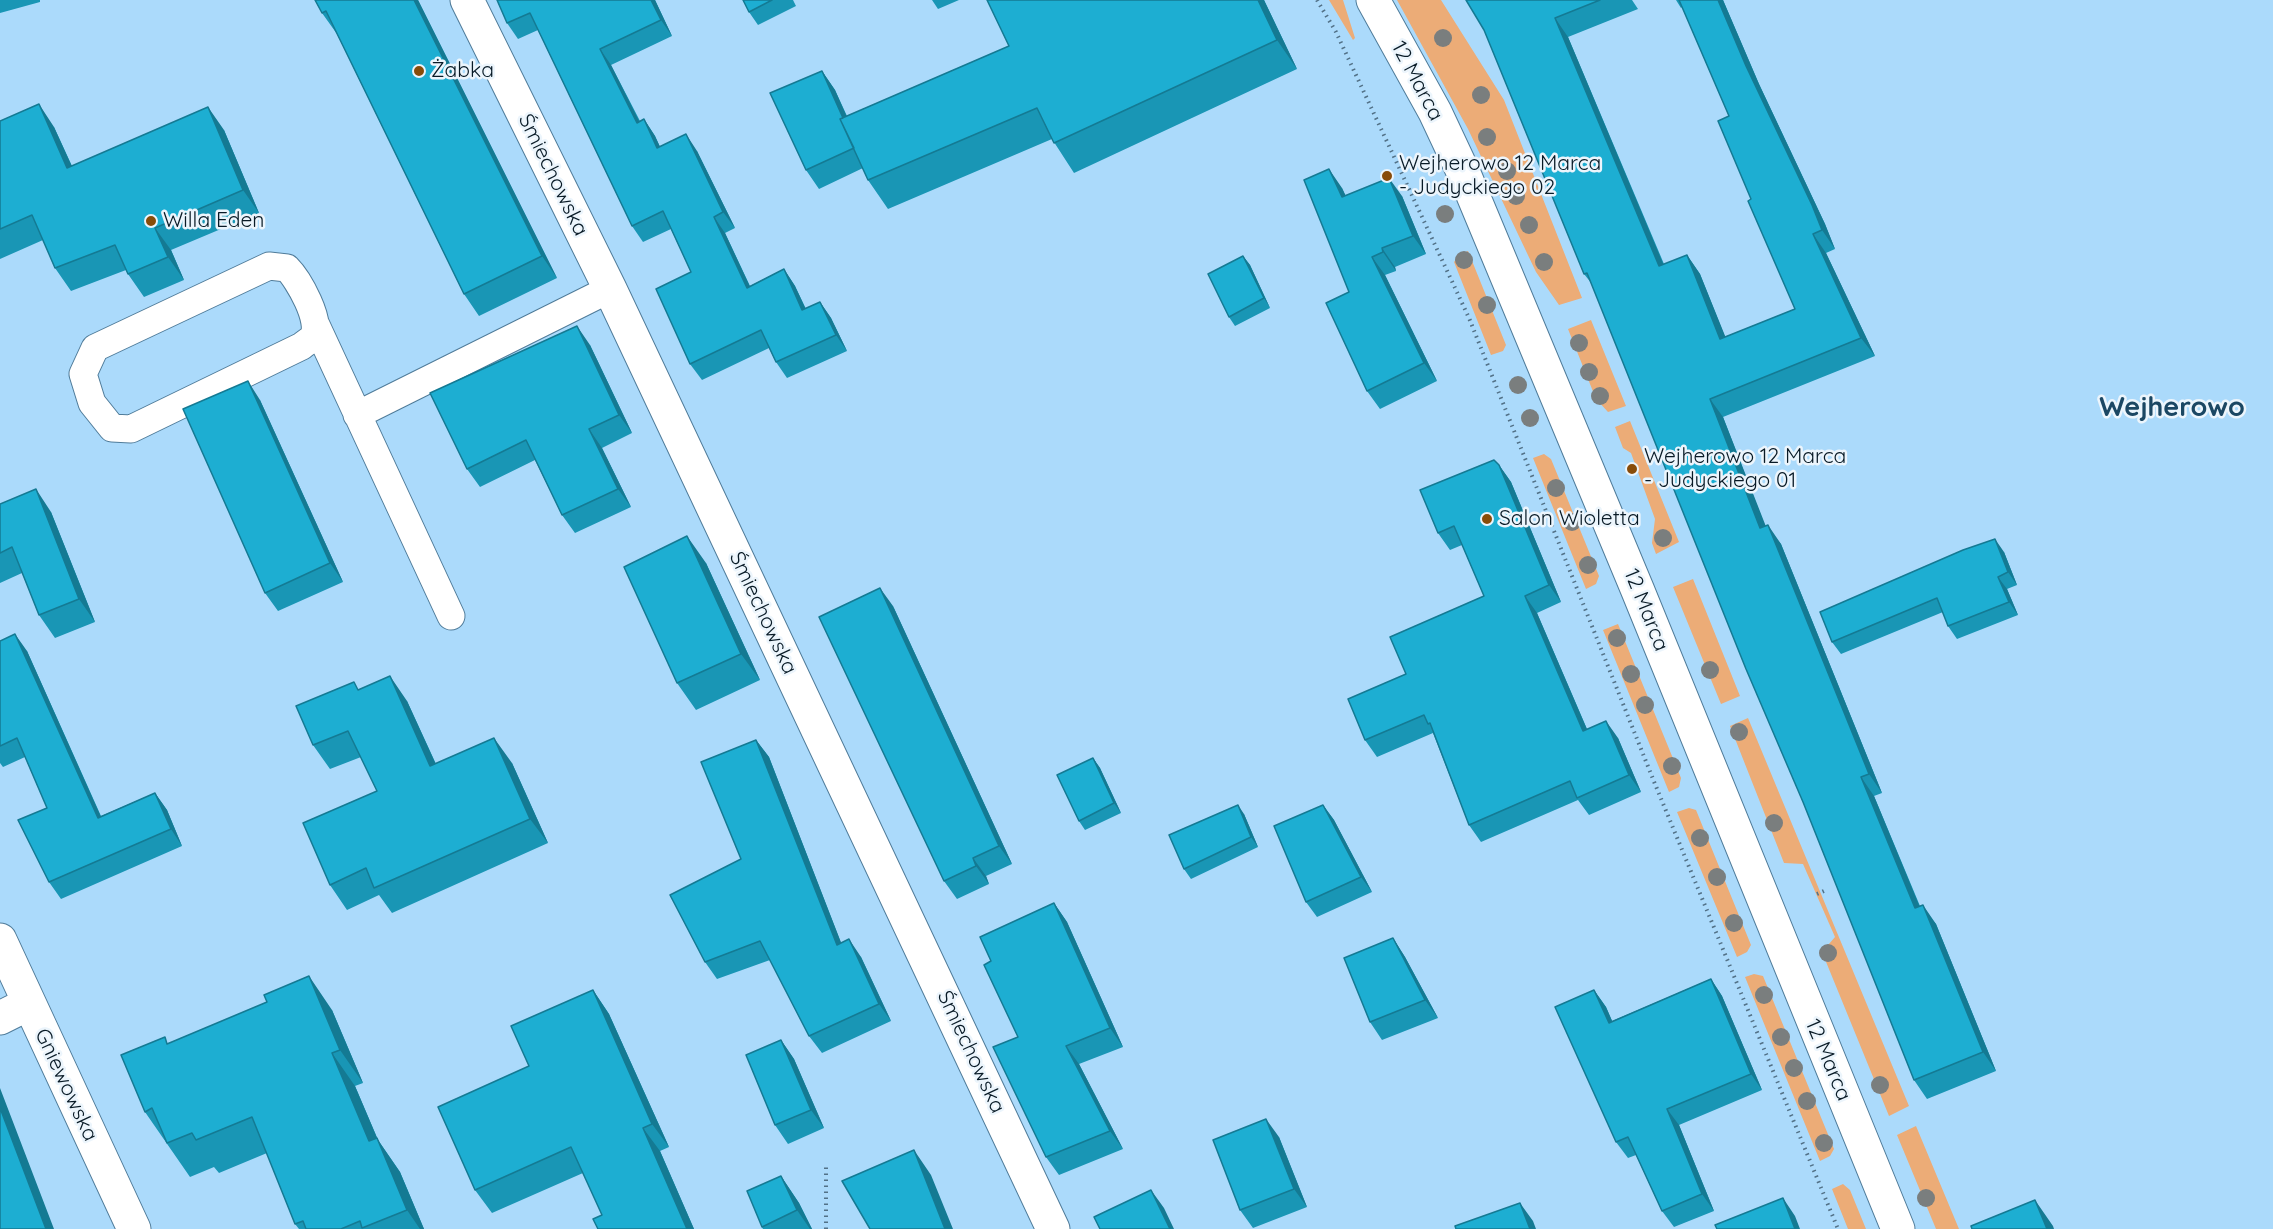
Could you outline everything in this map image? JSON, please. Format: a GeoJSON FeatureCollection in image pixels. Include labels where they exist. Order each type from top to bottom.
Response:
{"type":"FeatureCollection","features":[{"type":"Feature","properties":{"kind":"street","name":"Śmiechowska"},"geometry":{"type":"LineString","coordinates":[[467,0],[610,290],[1053,1229]]}},
{"type":"Feature","properties":{"kind":"street","name":"12 Marca"},"geometry":{"type":"LineString","coordinates":[[1373,0],[1435,112],[1465,176],[1635,583],[1898,1229]]}},
{"type":"Feature","properties":{"kind":"street","name":"Gniewowska"},"geometry":{"type":"LineString","coordinates":[[0,940],[14,1011],[134,1229]]}},
{"type":"Feature","properties":{"kind":"lane"},"geometry":{"type":"LineString","coordinates":[[316,325],[313,337],[302,346],[131,429],[112,428],[92,403],[84,374],[94,348],[269,266],[287,268],[298,278],[316,325],[451,616]]}},
{"type":"Feature","properties":{"kind":"lane"},"geometry":{"type":"LineString","coordinates":[[357,415],[610,290]]}},
{"type":"Feature","properties":{"kind":"path"},"geometry":{"type":"LineString","coordinates":[[1317,0],[1336,32],[1469,318],[1655,784],[1838,1229]]}},
{"type":"Feature","properties":{"kind":"path"},"geometry":{"type":"LineString","coordinates":[[1817,894],[1826,890]]}},
{"type":"Feature","properties":{"kind":"path"},"geometry":{"type":"LineString","coordinates":[[826,1167],[826,1229]]}},
{"type":"Feature","properties":{"kind":"shaded area"},"geometry":{"type":"Polygon","coordinates":[[[1329,0],[1343,0],[1355,38],[1353,40],[1329,0]]]}},
{"type":"Feature","properties":{"kind":"shaded area"},"geometry":{"type":"Polygon","coordinates":[[[1397,0],[1441,0],[1504,100],[1582,298],[1559,305],[1536,272],[1468,129],[1397,0]]]}},
{"type":"Feature","properties":{"kind":"shaded area"},"geometry":{"type":"Polygon","coordinates":[[[1468,251],[1506,345],[1503,351],[1491,355],[1454,262],[1459,255],[1468,251]]]}},
{"type":"Feature","properties":{"kind":"shaded area"},"geometry":{"type":"Polygon","coordinates":[[[1591,320],[1626,406],[1608,412],[1596,399],[1568,329],[1591,320]]]}},
{"type":"Feature","properties":{"kind":"shaded area"},"geometry":{"type":"Polygon","coordinates":[[[1630,421],[1679,542],[1656,554],[1652,543],[1655,519],[1631,453],[1623,448],[1615,427],[1630,421]]]}},
{"type":"Feature","properties":{"kind":"shaded area"},"geometry":{"type":"Polygon","coordinates":[[[1544,454],[1551,459],[1599,576],[1596,584],[1586,589],[1533,458],[1544,454]]]}},
{"type":"Feature","properties":{"kind":"shaded area"},"geometry":{"type":"Polygon","coordinates":[[[1693,579],[1740,696],[1721,704],[1673,587],[1693,579]]]}},
{"type":"Feature","properties":{"kind":"shaded area"},"geometry":{"type":"Polygon","coordinates":[[[1618,624],[1681,778],[1679,787],[1669,792],[1603,630],[1618,624]]]}},
{"type":"Feature","properties":{"kind":"shaded area"},"geometry":{"type":"Polygon","coordinates":[[[1748,718],[1909,1106],[1889,1116],[1822,952],[1835,937],[1803,864],[1784,863],[1730,726],[1748,718]]]}},
{"type":"Feature","properties":{"kind":"shaded area"},"geometry":{"type":"Polygon","coordinates":[[[1689,808],[1696,810],[1751,945],[1747,952],[1737,957],[1677,812],[1689,808]]]}},
{"type":"Feature","properties":{"kind":"shaded area"},"geometry":{"type":"Polygon","coordinates":[[[1754,974],[1763,976],[1834,1149],[1830,1156],[1820,1161],[1745,977],[1754,974]]]}},
{"type":"Feature","properties":{"kind":"shaded area"},"geometry":{"type":"Polygon","coordinates":[[[1916,1126],[1959,1229],[1936,1229],[1897,1135],[1916,1126]]]}},
{"type":"Feature","properties":{"kind":"shaded area"},"geometry":{"type":"Polygon","coordinates":[[[1843,1184],[1850,1190],[1866,1229],[1848,1229],[1832,1189],[1843,1184]]]}},
{"type":"Feature","properties":{"kind":"building"},"geometry":{"type":"Polygon","coordinates":[[[315,0],[414,0],[542,256],[464,294],[326,11],[322,13],[315,0]]]}},
{"type":"Feature","properties":{"kind":"building"},"geometry":{"type":"Polygon","coordinates":[[[497,0],[651,0],[661,20],[600,49],[637,123],[644,119],[657,148],[686,134],[723,212],[714,217],[747,288],[784,269],[802,310],[820,302],[836,335],[776,362],[761,330],[690,364],[656,289],[691,272],[663,211],[632,226],[530,13],[507,23],[497,0]]]}},
{"type":"Feature","properties":{"kind":"building"},"geometry":{"type":"Polygon","coordinates":[[[743,0],[772,0],[749,12],[743,0]]]}},
{"type":"Feature","properties":{"kind":"building"},"geometry":{"type":"Polygon","coordinates":[[[987,0],[1258,0],[1277,40],[1054,143],[1037,108],[868,180],[840,119],[1009,46],[987,0]]]}},
{"type":"Feature","properties":{"kind":"building"},"geometry":{"type":"Polygon","coordinates":[[[1466,0],[1600,0],[1555,18],[1659,266],[1687,255],[1720,339],[1795,309],[1748,201],[1751,199],[1718,121],[1729,116],[1679,0],[1718,0],[1746,66],[1812,205],[1822,230],[1813,234],[1861,338],[1710,399],[1760,528],[1768,525],[1869,774],[1861,777],[1915,908],[1923,905],[1983,1052],[1914,1080],[1587,273],[1584,274],[1484,30],[1466,0]]]}},
{"type":"Feature","properties":{"kind":"building"},"geometry":{"type":"Polygon","coordinates":[[[822,71],[854,148],[806,170],[770,93],[822,71]]]}},
{"type":"Feature","properties":{"kind":"building"},"geometry":{"type":"Polygon","coordinates":[[[39,104],[67,168],[208,107],[243,190],[155,228],[168,257],[128,274],[115,245],[55,268],[32,215],[0,229],[0,121],[39,104]]]}},
{"type":"Feature","properties":{"kind":"building"},"geometry":{"type":"Polygon","coordinates":[[[1329,169],[1342,197],[1389,178],[1413,236],[1382,248],[1383,252],[1372,257],[1424,363],[1367,391],[1326,303],[1349,292],[1304,180],[1329,169]]]}},
{"type":"Feature","properties":{"kind":"building"},"geometry":{"type":"Polygon","coordinates":[[[1243,256],[1264,298],[1229,317],[1208,274],[1243,256]]]}},
{"type":"Feature","properties":{"kind":"building"},"geometry":{"type":"Polygon","coordinates":[[[577,326],[619,415],[589,429],[618,489],[562,515],[526,440],[467,469],[430,393],[577,326]]]}},
{"type":"Feature","properties":{"kind":"building"},"geometry":{"type":"Polygon","coordinates":[[[248,381],[330,563],[265,593],[183,409],[248,381]]]}},
{"type":"Feature","properties":{"kind":"building"},"geometry":{"type":"Polygon","coordinates":[[[1494,460],[1499,465],[1549,585],[1525,596],[1583,731],[1606,721],[1629,775],[1577,798],[1570,781],[1469,825],[1430,723],[1428,724],[1424,715],[1365,740],[1348,699],[1406,674],[1390,637],[1484,596],[1454,526],[1438,533],[1420,490],[1494,460]]]}},
{"type":"Feature","properties":{"kind":"building"},"geometry":{"type":"Polygon","coordinates":[[[36,489],[79,599],[39,615],[12,547],[0,553],[0,504],[36,489]]]}},
{"type":"Feature","properties":{"kind":"building"},"geometry":{"type":"Polygon","coordinates":[[[687,536],[741,654],[677,683],[624,567],[687,536]]]}},
{"type":"Feature","properties":{"kind":"building"},"geometry":{"type":"Polygon","coordinates":[[[1995,539],[2008,572],[1998,577],[2009,602],[1948,626],[1937,598],[1832,642],[1820,612],[1963,550],[1995,539]]]}},
{"type":"Feature","properties":{"kind":"building"},"geometry":{"type":"Polygon","coordinates":[[[880,588],[999,846],[973,858],[976,866],[944,881],[819,617],[880,588]]]}},
{"type":"Feature","properties":{"kind":"building"},"geometry":{"type":"Polygon","coordinates":[[[15,634],[98,818],[155,793],[171,829],[49,882],[18,820],[47,808],[17,738],[0,746],[0,641],[15,634]]]}},
{"type":"Feature","properties":{"kind":"building"},"geometry":{"type":"Polygon","coordinates":[[[390,676],[430,766],[494,738],[530,819],[374,888],[366,868],[330,885],[303,823],[377,791],[348,731],[313,745],[296,706],[354,682],[358,690],[390,676]]]}},
{"type":"Feature","properties":{"kind":"building"},"geometry":{"type":"Polygon","coordinates":[[[756,740],[837,945],[849,939],[879,1004],[809,1036],[760,941],[705,962],[670,895],[741,859],[701,762],[756,740]]]}},
{"type":"Feature","properties":{"kind":"building"},"geometry":{"type":"Polygon","coordinates":[[[1093,758],[1114,803],[1079,821],[1057,775],[1093,758]]]}},
{"type":"Feature","properties":{"kind":"building"},"geometry":{"type":"Polygon","coordinates":[[[1238,805],[1251,837],[1184,869],[1169,835],[1238,805]]]}},
{"type":"Feature","properties":{"kind":"building"},"geometry":{"type":"Polygon","coordinates":[[[1323,805],[1361,877],[1306,902],[1274,826],[1323,805]]]}},
{"type":"Feature","properties":{"kind":"building"},"geometry":{"type":"Polygon","coordinates":[[[1054,903],[1110,1028],[1066,1046],[1110,1131],[1046,1157],[993,1047],[1018,1037],[984,965],[991,961],[980,937],[1054,903]]]}},
{"type":"Feature","properties":{"kind":"building"},"geometry":{"type":"Polygon","coordinates":[[[1393,938],[1425,1000],[1370,1022],[1344,958],[1393,938]]]}},
{"type":"Feature","properties":{"kind":"building"},"geometry":{"type":"Polygon","coordinates":[[[309,976],[340,1050],[332,1053],[369,1141],[377,1138],[407,1210],[362,1228],[360,1221],[341,1229],[306,1229],[303,1221],[295,1224],[252,1117],[196,1140],[192,1133],[167,1143],[152,1108],[145,1112],[121,1055],[165,1037],[167,1044],[267,1002],[264,995],[309,976]]]}},
{"type":"Feature","properties":{"kind":"building"},"geometry":{"type":"Polygon","coordinates":[[[1711,979],[1751,1074],[1667,1109],[1702,1194],[1662,1211],[1628,1137],[1616,1142],[1555,1007],[1594,990],[1609,1023],[1711,979]]]}},
{"type":"Feature","properties":{"kind":"building"},"geometry":{"type":"Polygon","coordinates":[[[593,990],[652,1124],[643,1128],[687,1229],[598,1229],[593,1219],[602,1215],[571,1147],[475,1190],[438,1107],[529,1066],[511,1026],[593,990]]]}},
{"type":"Feature","properties":{"kind":"building"},"geometry":{"type":"Polygon","coordinates":[[[781,1040],[811,1110],[775,1125],[746,1055],[781,1040]]]}},
{"type":"Feature","properties":{"kind":"building"},"geometry":{"type":"Polygon","coordinates":[[[0,1108],[46,1229],[0,1229],[0,1108]]]}},
{"type":"Feature","properties":{"kind":"building"},"geometry":{"type":"Polygon","coordinates":[[[1266,1119],[1294,1189],[1240,1210],[1213,1140],[1266,1119]]]}},
{"type":"Feature","properties":{"kind":"building"},"geometry":{"type":"Polygon","coordinates":[[[914,1150],[945,1229],[870,1229],[842,1181],[914,1150]]]}},
{"type":"Feature","properties":{"kind":"building"},"geometry":{"type":"Polygon","coordinates":[[[781,1176],[797,1210],[762,1227],[747,1191],[781,1176]]]}},
{"type":"Feature","properties":{"kind":"building"},"geometry":{"type":"Polygon","coordinates":[[[1151,1190],[1170,1229],[1100,1229],[1094,1217],[1151,1190]]]}},
{"type":"Feature","properties":{"kind":"building"},"geometry":{"type":"Polygon","coordinates":[[[1783,1198],[1795,1229],[1717,1229],[1715,1225],[1783,1198]]]}},
{"type":"Feature","properties":{"kind":"building"},"geometry":{"type":"Polygon","coordinates":[[[2035,1200],[2047,1229],[1972,1229],[1971,1226],[2035,1200]]]}},
{"type":"Feature","properties":{"kind":"building"},"geometry":{"type":"Polygon","coordinates":[[[1520,1203],[1530,1229],[1456,1229],[1455,1226],[1520,1203]]]}},
{"type":"Feature","properties":{"kind":"place","name":"Żabka"},"geometry":{"type":"Point","coordinates":[419,71]}},
{"type":"Feature","properties":{"kind":"place","name":"Wejherowo 12 Marca - Judyckiego 02"},"geometry":{"type":"Point","coordinates":[1387,176]}},
{"type":"Feature","properties":{"kind":"place","name":"Willa Eden"},"geometry":{"type":"Point","coordinates":[151,221]}},
{"type":"Feature","properties":{"kind":"place","name":"Wejherowo 12 Marca - Judyckiego 01"},"geometry":{"type":"Point","coordinates":[1632,469]}},
{"type":"Feature","properties":{"kind":"place","name":"Salon Wioletta"},"geometry":{"type":"Point","coordinates":[1487,519]}},
{"type":"Feature","properties":{"kind":"district","name":"Wejherowo"},"geometry":{"type":"Point","coordinates":[2172,408]}}]}
